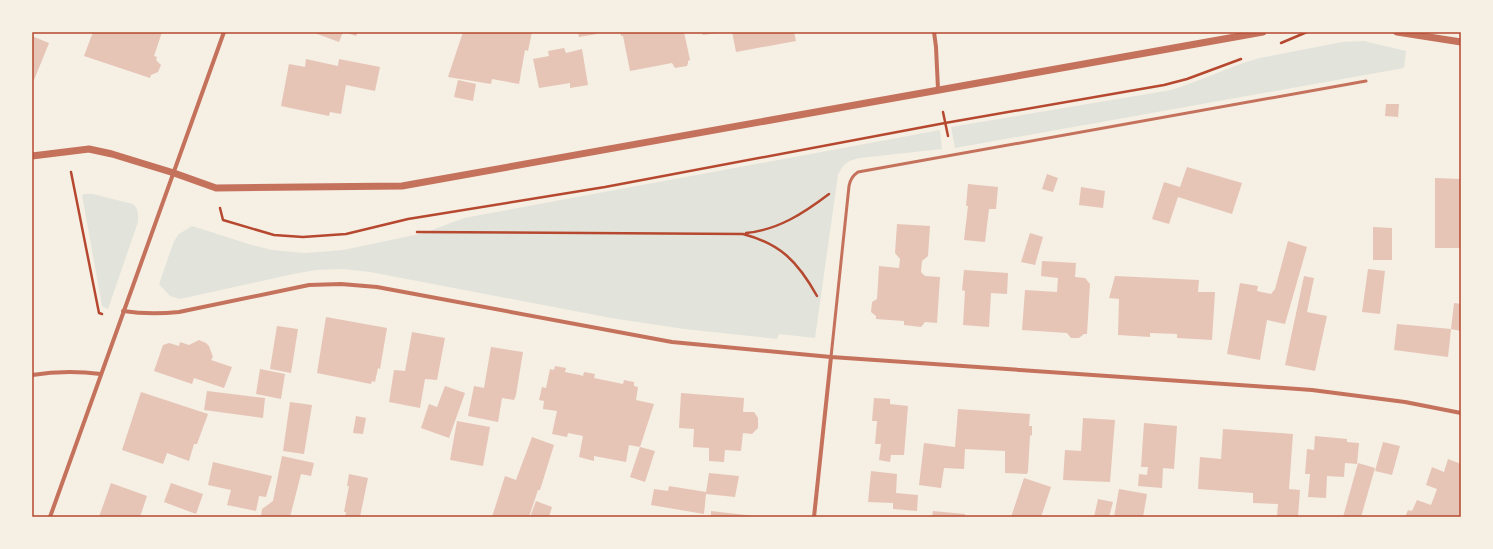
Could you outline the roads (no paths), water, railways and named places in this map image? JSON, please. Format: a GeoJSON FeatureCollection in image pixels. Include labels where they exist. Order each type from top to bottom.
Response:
{"type":"FeatureCollection","features":[{"type":"Feature","properties":{"kind":"street"},"geometry":{"type":"LineString","coordinates":[[50,517],[224,32]]}},
{"type":"Feature","properties":{"kind":"street"},"geometry":{"type":"LineString","coordinates":[[934,32],[938,89]]}},
{"type":"Feature","properties":{"kind":"street"},"geometry":{"type":"LineString","coordinates":[[32,156],[67,150],[89,149],[112,154],[174,173],[216,188],[402,186],[1263,32]]}},
{"type":"Feature","properties":{"kind":"street"},"geometry":{"type":"LineString","coordinates":[[1397,32],[1461,42]]}},
{"type":"Feature","properties":{"kind":"street"},"geometry":{"type":"LineString","coordinates":[[123,311],[144,314],[179,312],[309,285],[341,284],[377,287],[672,342],[831,357],[1312,390],[1405,402],[1461,413]]}},
{"type":"Feature","properties":{"kind":"street"},"geometry":{"type":"LineString","coordinates":[[814,517],[831,357]]}},
{"type":"Feature","properties":{"kind":"street"},"geometry":{"type":"LineString","coordinates":[[32,375],[78,371],[101,374]]}},
{"type":"Feature","properties":{"kind":"lane"},"geometry":{"type":"LineString","coordinates":[[831,357],[849,186],[854,175],[863,171],[953,156],[1366,80]]}}]}
